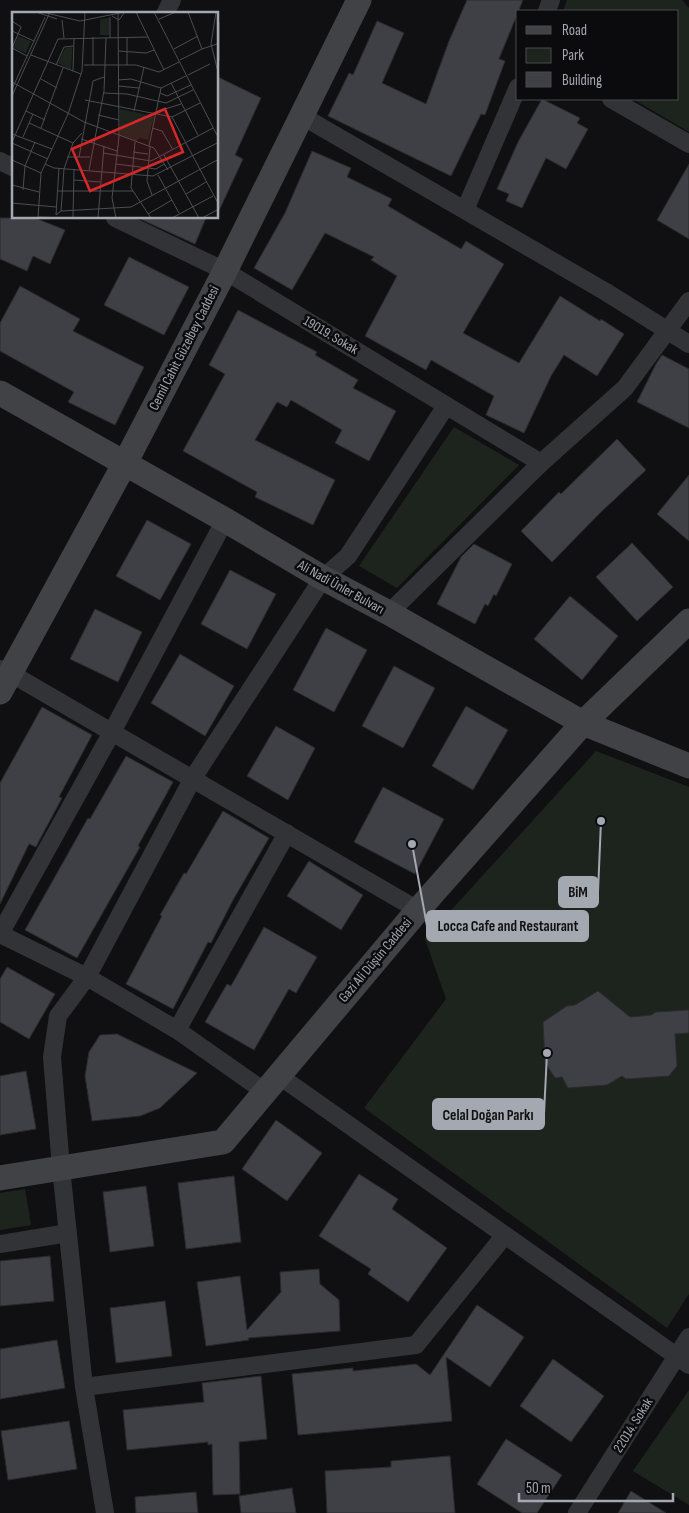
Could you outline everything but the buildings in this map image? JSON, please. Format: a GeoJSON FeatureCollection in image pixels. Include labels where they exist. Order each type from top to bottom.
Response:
{"type":"FeatureCollection","features":[{"type":"Feature","properties":{"kind":"street"},"geometry":{"type":"LineString","coordinates":[[166,12],[172,0]]}},
{"type":"Feature","properties":{"kind":"street","name":"Cemil Cahit Güzelbey Caddesi"},"geometry":{"type":"LineString","coordinates":[[3,678],[125,463],[225,271],[359,0]]}},
{"type":"Feature","properties":{"kind":"street"},"geometry":{"type":"LineString","coordinates":[[465,210],[516,92]]}},
{"type":"Feature","properties":{"kind":"street"},"geometry":{"type":"LineString","coordinates":[[613,100],[689,144]]}},
{"type":"Feature","properties":{"kind":"street"},"geometry":{"type":"LineString","coordinates":[[302,116],[606,292],[689,344]]}},
{"type":"Feature","properties":{"kind":"street"},"geometry":{"type":"LineString","coordinates":[[0,161],[12,167]]}},
{"type":"Feature","properties":{"kind":"street","name":"19019. Sokak"},"geometry":{"type":"LineString","coordinates":[[117,219],[225,271],[541,463]]}},
{"type":"Feature","properties":{"kind":"street"},"geometry":{"type":"LineString","coordinates":[[389,613],[541,463],[625,388],[689,300]]}},
{"type":"Feature","properties":{"kind":"street","name":"Ali Nadi Ünler Bulvarı"},"geometry":{"type":"LineString","coordinates":[[0,393],[225,520],[323,578],[389,613],[583,723],[689,766]]}},
{"type":"Feature","properties":{"kind":"street"},"geometry":{"type":"LineString","coordinates":[[105,1513],[84,1387],[61,1168],[52,1057],[58,1016],[87,977],[193,778],[323,578],[348,556],[446,406]]}},
{"type":"Feature","properties":{"kind":"street"},"geometry":{"type":"LineString","coordinates":[[225,520],[112,732],[0,934],[87,977],[271,1083],[505,1235],[683,1361]]}},
{"type":"Feature","properties":{"kind":"street","name":"Gazi Ali Düşün Caddesi"},"geometry":{"type":"LineString","coordinates":[[0,1178],[223,1142],[418,910],[583,723],[689,621]]}},
{"type":"Feature","properties":{"kind":"street"},"geometry":{"type":"LineString","coordinates":[[3,678],[112,732],[418,910]]}},
{"type":"Feature","properties":{"kind":"street"},"geometry":{"type":"LineString","coordinates":[[177,1030],[288,833]]}},
{"type":"Feature","properties":{"kind":"street"},"geometry":{"type":"LineString","coordinates":[[0,1244],[68,1233]]}},
{"type":"Feature","properties":{"kind":"street"},"geometry":{"type":"LineString","coordinates":[[84,1387],[416,1345],[505,1235]]}},
{"type":"Feature","properties":{"kind":"street","name":"22014. Sokak"},"geometry":{"type":"LineString","coordinates":[[578,1513],[683,1361],[689,1337]]}},
{"type":"Feature","properties":{"kind":"green space"},"geometry":{"type":"Polygon","coordinates":[[[567,0],[682,0],[689,8],[689,132],[635,100],[679,100],[679,10],[563,10],[567,0]]]}},
{"type":"Feature","properties":{"kind":"green space"},"geometry":{"type":"Polygon","coordinates":[[[454,427],[519,465],[397,588],[359,566],[454,427]]]}},
{"type":"Feature","properties":{"kind":"green space"},"geometry":{"type":"Polygon","coordinates":[[[596,751],[689,787],[689,1294],[667,1328],[364,1108],[446,999],[425,939],[596,751]]]}},
{"type":"Feature","properties":{"kind":"green space"},"geometry":{"type":"Polygon","coordinates":[[[25,1189],[31,1225],[0,1230],[0,1193],[25,1189]]]}},
{"type":"Feature","properties":{"kind":"green space"},"geometry":{"type":"Polygon","coordinates":[[[689,1390],[689,1505],[633,1471],[689,1390]]]}},
{"type":"Feature","properties":{"kind":"place","name":"BiM"},"geometry":{"type":"Point","coordinates":[601,821]}},
{"type":"Feature","properties":{"kind":"place","name":"Locca Cafe and Restaurant"},"geometry":{"type":"Point","coordinates":[412,844]}},
{"type":"Feature","properties":{"kind":"place","name":"Celal Doğan Parkı"},"geometry":{"type":"Point","coordinates":[547,1053]}}]}
